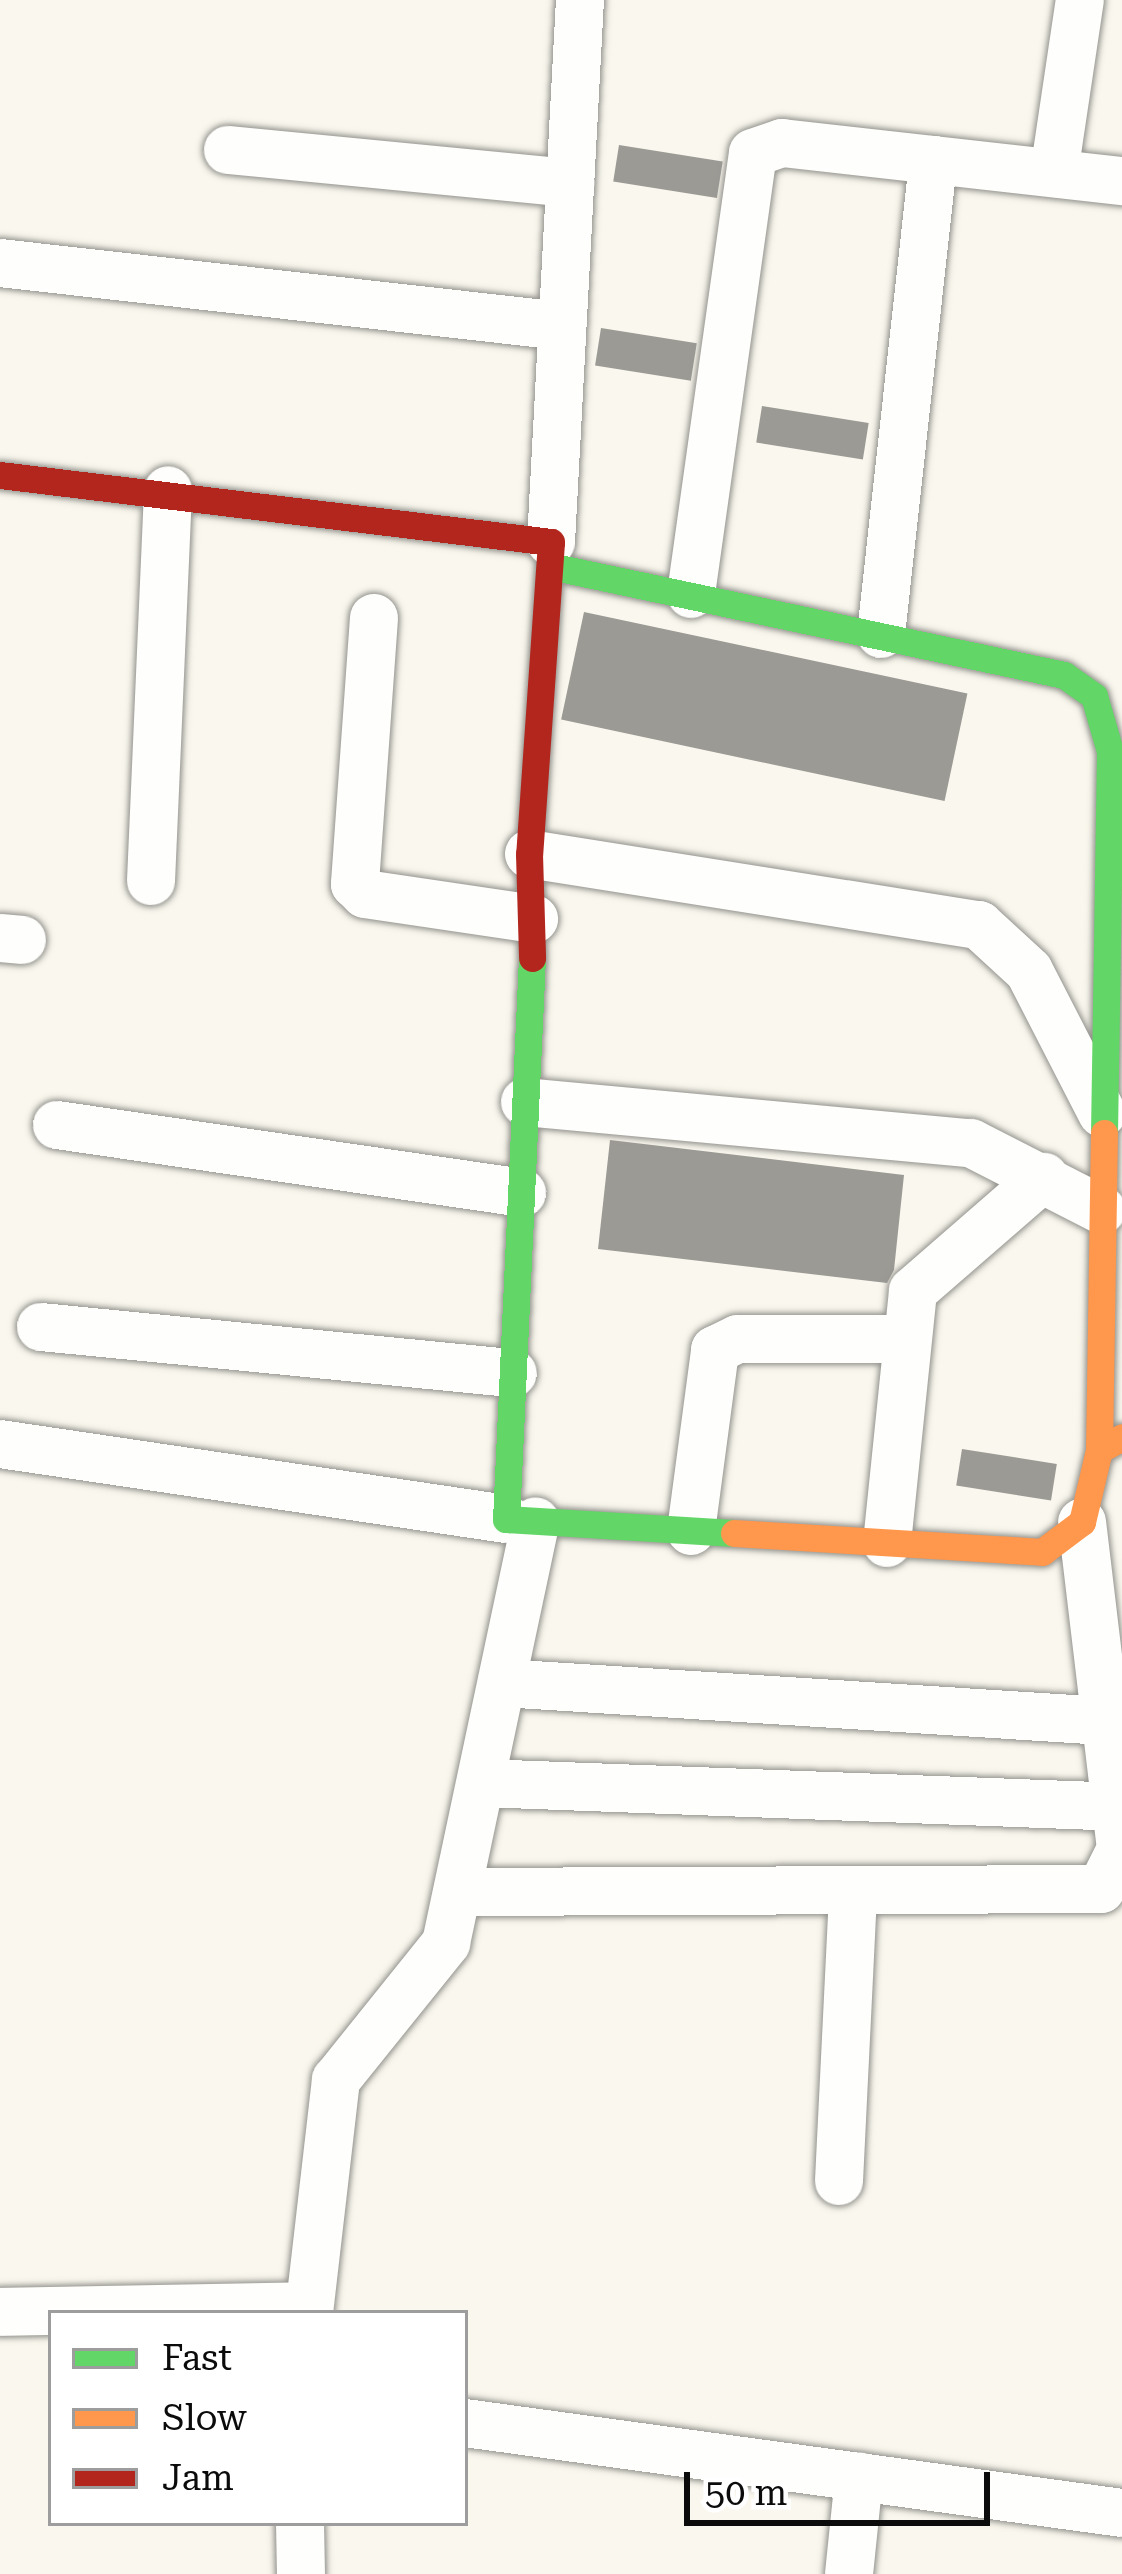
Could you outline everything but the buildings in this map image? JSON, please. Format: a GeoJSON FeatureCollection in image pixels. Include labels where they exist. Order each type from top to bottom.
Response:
{"type":"FeatureCollection","features":[{"type":"Feature","properties":{"kind":"street"},"geometry":{"type":"LineString","coordinates":[[206,2310],[309,2309],[336,2080],[424,1979],[446,1942],[502,1683],[521,1520],[513,1373],[534,920],[529,854],[580,0]]}},
{"type":"Feature","properties":{"kind":"street"},"geometry":{"type":"LineString","coordinates":[[1054,173],[1081,0]]}},
{"type":"Feature","properties":{"kind":"street"},"geometry":{"type":"LineString","coordinates":[[691,594],[754,153],[782,143],[1122,181]]}},
{"type":"Feature","properties":{"kind":"street"},"geometry":{"type":"LineString","coordinates":[[228,150],[570,183]]}},
{"type":"Feature","properties":{"kind":"street"},"geometry":{"type":"LineString","coordinates":[[881,634],[933,160]]}},
{"type":"Feature","properties":{"kind":"street"},"geometry":{"type":"LineString","coordinates":[[0,263],[562,326]]}},
{"type":"Feature","properties":{"kind":"street"},"geometry":{"type":"LineString","coordinates":[[0,476],[168,490],[550,554],[691,594],[1064,675],[1094,695],[1109,751],[1102,1210],[1110,1443],[1082,1522],[1110,1666],[1106,1721],[1121,1849],[1101,1889],[853,1894],[458,1892]]}},
{"type":"Feature","properties":{"kind":"street"},"geometry":{"type":"LineString","coordinates":[[151,881],[168,490]]}},
{"type":"Feature","properties":{"kind":"street"},"geometry":{"type":"LineString","coordinates":[[374,618],[355,884],[365,894],[534,920]]}},
{"type":"Feature","properties":{"kind":"street"},"geometry":{"type":"LineString","coordinates":[[529,854],[979,925],[1029,971],[1104,1117]]}},
{"type":"Feature","properties":{"kind":"street"},"geometry":{"type":"LineString","coordinates":[[525,1102],[971,1143],[1102,1210]]}},
{"type":"Feature","properties":{"kind":"street"},"geometry":{"type":"LineString","coordinates":[[57,1125],[521,1193]]}},
{"type":"Feature","properties":{"kind":"street"},"geometry":{"type":"LineString","coordinates":[[886,1543],[904,1340],[926,1275],[1044,1177]]}},
{"type":"Feature","properties":{"kind":"street"},"geometry":{"type":"LineString","coordinates":[[41,1327],[513,1373]]}},
{"type":"Feature","properties":{"kind":"street"},"geometry":{"type":"LineString","coordinates":[[692,1531],[716,1350],[738,1339],[904,1340]]}},
{"type":"Feature","properties":{"kind":"street"},"geometry":{"type":"LineString","coordinates":[[0,1444],[521,1520],[1042,1552],[1082,1522]]}},
{"type":"Feature","properties":{"kind":"street"},"geometry":{"type":"LineString","coordinates":[[502,1683],[1106,1721]]}},
{"type":"Feature","properties":{"kind":"street"},"geometry":{"type":"LineString","coordinates":[[481,1783],[1119,1807]]}},
{"type":"Feature","properties":{"kind":"street"},"geometry":{"type":"LineString","coordinates":[[839,2181],[853,1894]]}},
{"type":"Feature","properties":{"kind":"street"},"geometry":{"type":"LineString","coordinates":[[1,2312],[48,2312]]}},
{"type":"Feature","properties":{"kind":"street"},"geometry":{"type":"LineString","coordinates":[[468,2422],[1122,2513]]}},
{"type":"Feature","properties":{"kind":"street"},"geometry":{"type":"LineString","coordinates":[[849,2574],[860,2477]]}},
{"type":"Feature","properties":{"kind":"street"},"geometry":{"type":"LineString","coordinates":[[300,2526],[301,2574]]}},
{"type":"Feature","properties":{"kind":"traffic: fast"},"geometry":{"type":"LineString","coordinates":[[550,566],[1064,675],[1094,696],[1110,751],[1104,1133]]}},
{"type":"Feature","properties":{"kind":"traffic: fast"},"geometry":{"type":"LineString","coordinates":[[532,958],[506,1519],[734,1533]]}},
{"type":"Feature","properties":{"kind":"traffic: slow"},"geometry":{"type":"LineString","coordinates":[[1099,1450],[1104,1133]]}},
{"type":"Feature","properties":{"kind":"traffic: slow"},"geometry":{"type":"LineString","coordinates":[[734,1533],[1042,1552],[1082,1522],[1099,1450],[1122,1437]]}},
{"type":"Feature","properties":{"kind":"traffic: jam"},"geometry":{"type":"LineString","coordinates":[[0,475],[551,542],[529,854],[532,958]]}}]}
